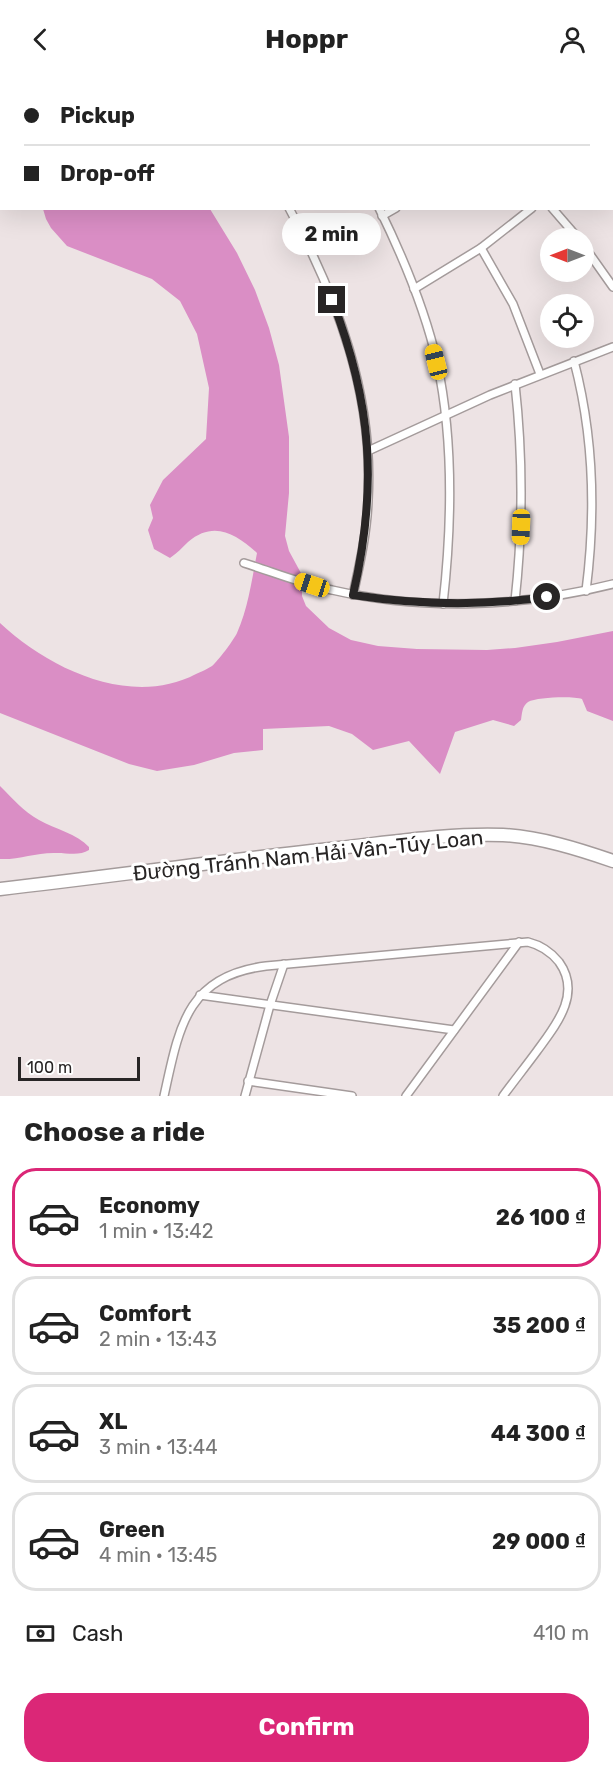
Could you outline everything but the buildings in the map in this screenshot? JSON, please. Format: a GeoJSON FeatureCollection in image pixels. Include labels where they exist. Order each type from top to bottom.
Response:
{"type":"FeatureCollection","features":[{"type":"Feature","properties":{"kind":"highway","name":"Đường Tránh Nam Hải Vân-Túy Loan"},"geometry":{"type":"LineString","coordinates":[[0,889],[401,842],[503,835],[537,840],[613,861]]}},
{"type":"Feature","properties":{"kind":"street"},"geometry":{"type":"LineString","coordinates":[[290,210],[321,274],[348,343],[363,405],[368,451],[368,512],[353,595]]}},
{"type":"Feature","properties":{"kind":"street"},"geometry":{"type":"LineString","coordinates":[[380,210],[414,289],[435,354],[445,414],[449,500],[443,604]]}},
{"type":"Feature","properties":{"kind":"street"},"geometry":{"type":"LineString","coordinates":[[382,216],[392,210]]}},
{"type":"Feature","properties":{"kind":"street"},"geometry":{"type":"LineString","coordinates":[[414,289],[481,248],[529,210]]}},
{"type":"Feature","properties":{"kind":"street"},"geometry":{"type":"LineString","coordinates":[[554,210],[569,228]]}},
{"type":"Feature","properties":{"kind":"street"},"geometry":{"type":"LineString","coordinates":[[481,248],[513,304],[540,374]]}},
{"type":"Feature","properties":{"kind":"street"},"geometry":{"type":"LineString","coordinates":[[594,260],[613,287]]}},
{"type":"Feature","properties":{"kind":"street"},"geometry":{"type":"LineString","coordinates":[[368,451],[515,384],[613,347]]}},
{"type":"Feature","properties":{"kind":"street"},"geometry":{"type":"LineString","coordinates":[[574,362],[586,417],[592,471],[592,528],[586,591]]}},
{"type":"Feature","properties":{"kind":"street"},"geometry":{"type":"LineString","coordinates":[[515,384],[521,501],[515,601]]}},
{"type":"Feature","properties":{"kind":"street"},"geometry":{"type":"LineString","coordinates":[[244,563],[312,585],[353,595],[443,604],[515,601],[586,591],[613,584]]}},
{"type":"Feature","properties":{"kind":"street"},"geometry":{"type":"LineString","coordinates":[[406,1096],[519,942]]}},
{"type":"Feature","properties":{"kind":"street"},"geometry":{"type":"LineString","coordinates":[[164,1096],[182,1028],[190,1010],[200,995],[233,972],[284,964],[519,942],[532,943],[542,948],[560,964],[566,976],[566,1002],[556,1025],[503,1096]]}},
{"type":"Feature","properties":{"kind":"street"},"geometry":{"type":"LineString","coordinates":[[245,1096],[270,1005],[284,964]]}},
{"type":"Feature","properties":{"kind":"street"},"geometry":{"type":"LineString","coordinates":[[200,995],[454,1030]]}},
{"type":"Feature","properties":{"kind":"street"},"geometry":{"type":"LineString","coordinates":[[248,1081],[352,1096]]}},
{"type":"Feature","properties":{"kind":"shaded area"},"geometry":{"type":"Polygon","coordinates":[[[43,210],[211,210],[237,253],[255,290],[269,328],[279,365],[289,437],[289,493],[285,536],[289,551],[302,575],[302,596],[306,606],[329,628],[351,640],[378,646],[487,650],[557,642],[613,631],[613,721],[587,711],[582,699],[533,700],[525,706],[521,720],[514,726],[493,720],[455,732],[440,774],[409,741],[373,750],[352,734],[329,726],[263,729],[263,750],[234,753],[194,765],[157,771],[129,764],[0,713],[0,623],[42,655],[92,678],[118,685],[145,687],[171,683],[212,666],[232,641],[244,614],[257,553],[233,535],[216,531],[198,535],[170,558],[154,549],[148,530],[153,518],[150,505],[163,480],[206,439],[209,388],[197,334],[180,301],[152,279],[67,246],[46,219],[43,210]]]}},
{"type":"Feature","properties":{"kind":"shaded area"},"geometry":{"type":"Polygon","coordinates":[[[0,786],[28,813],[84,842],[89,850],[78,854],[50,853],[0,859],[0,786]]]}},
{"type":"Feature","properties":{"kind":"route"},"geometry":{"type":"LineString","coordinates":[[332,300],[357,374],[368,451],[368,512],[353,595],[443,604],[491,603],[547,597]]}}]}
